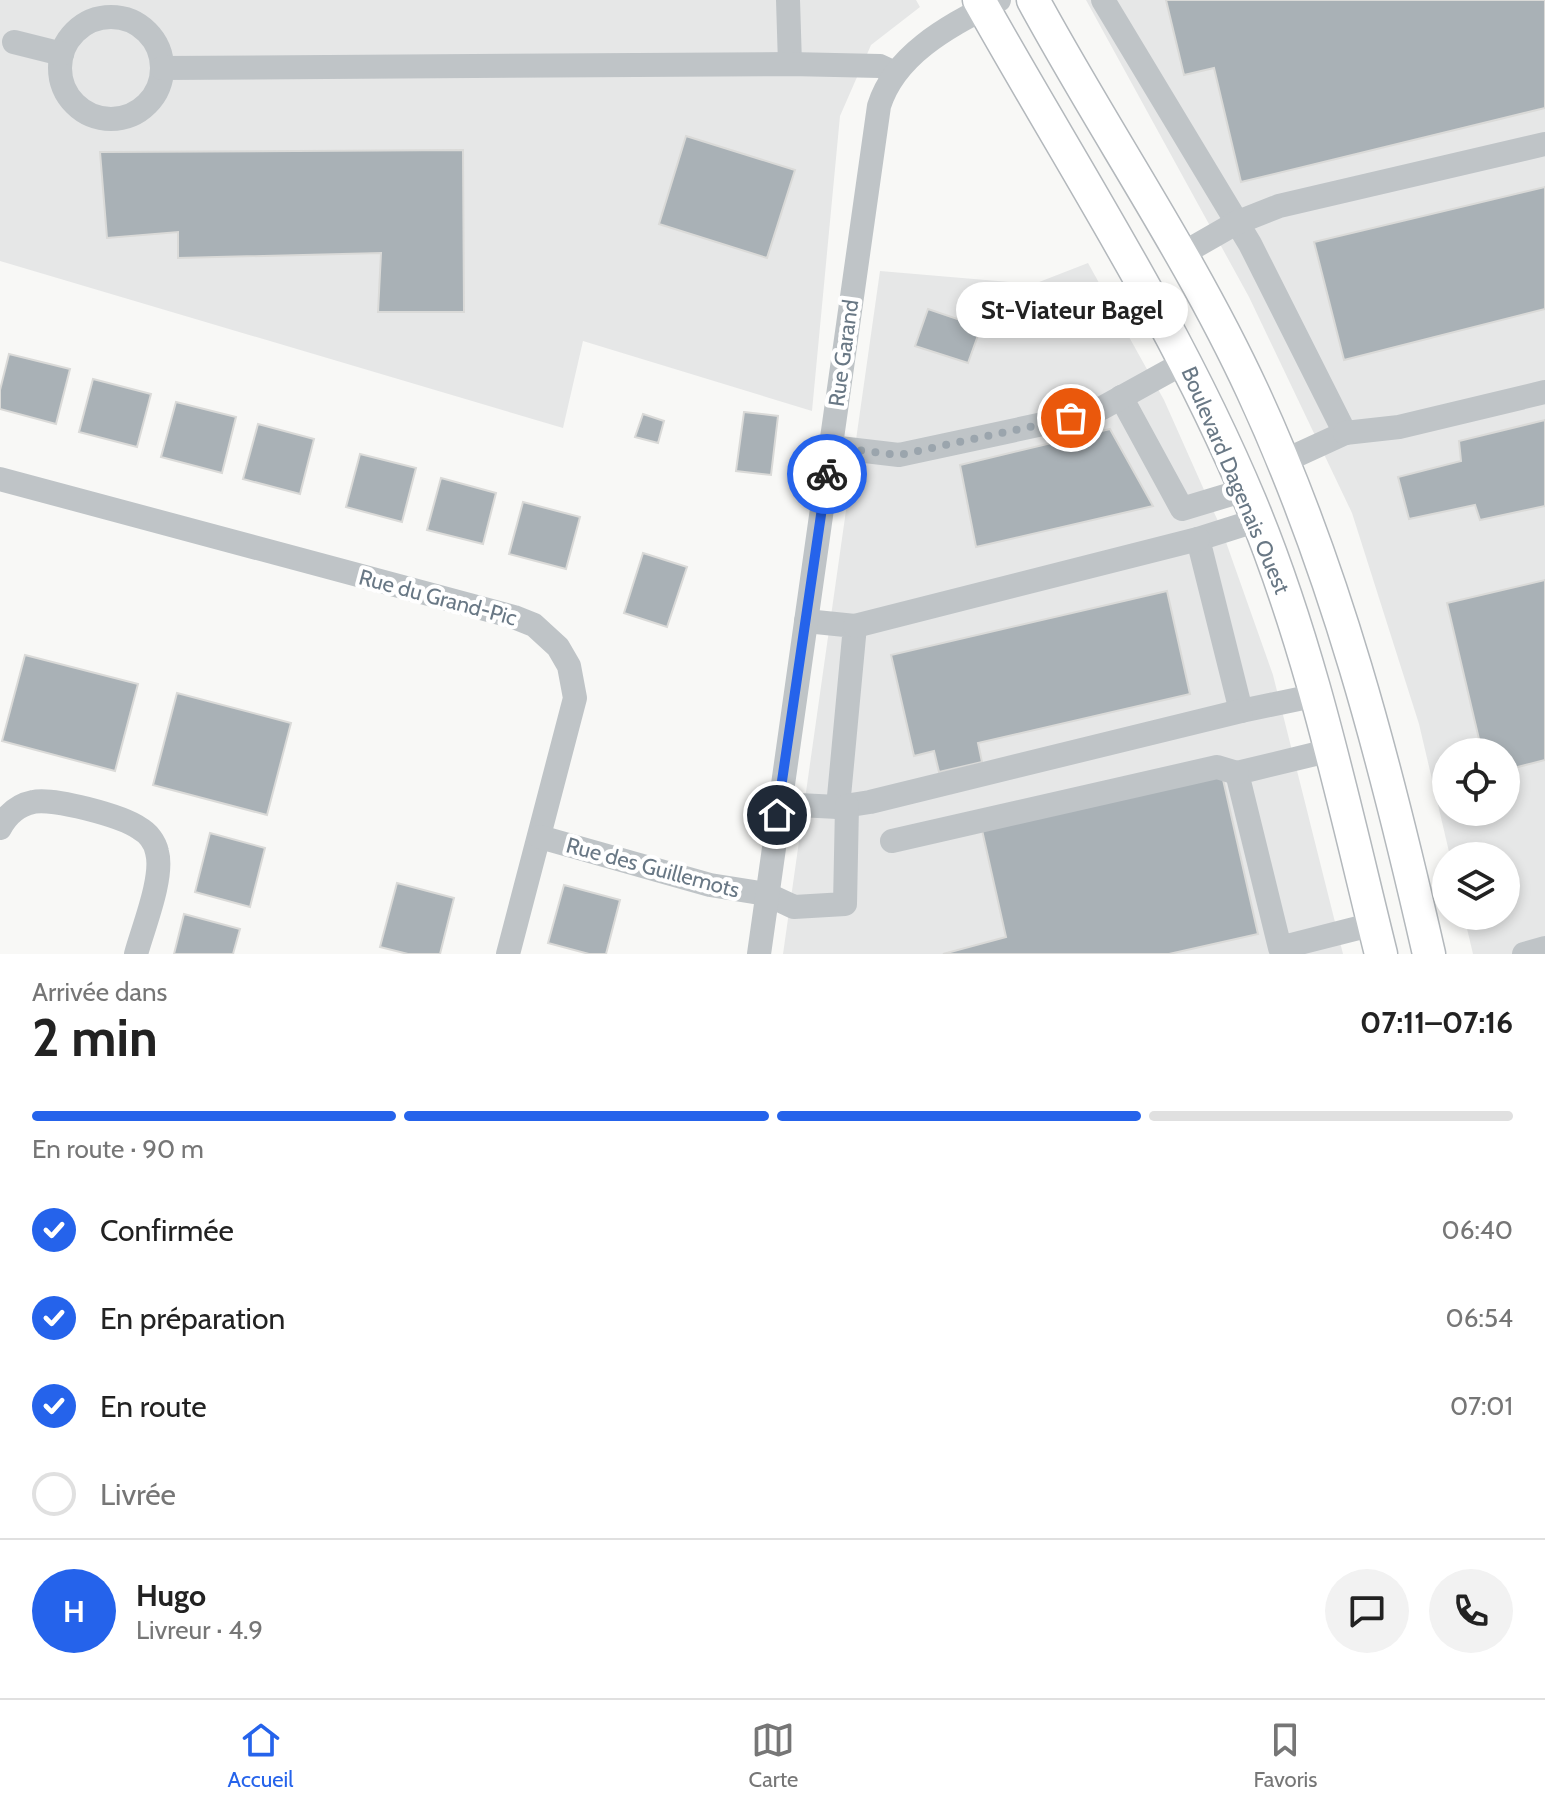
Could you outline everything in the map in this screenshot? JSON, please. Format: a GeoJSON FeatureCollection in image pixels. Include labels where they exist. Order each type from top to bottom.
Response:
{"type":"FeatureCollection","features":[{"type":"Feature","properties":{"kind":"main road"},"geometry":{"type":"LineString","coordinates":[[1033,0],[1182,254],[1236,357],[1284,461],[1356,660],[1429,954]]}},
{"type":"Feature","properties":{"kind":"main road","name":"Boulevard Dagenais Ouest"},"geometry":{"type":"LineString","coordinates":[[987,3],[1187,361],[1258,520],[1318,695],[1378,939]]}},
{"type":"Feature","properties":{"kind":"street"},"geometry":{"type":"LineString","coordinates":[[788,0],[790,64]]}},
{"type":"Feature","properties":{"kind":"street"},"geometry":{"type":"LineString","coordinates":[[1103,0],[1250,244],[1345,433]]}},
{"type":"Feature","properties":{"kind":"street","name":"Rue Garand"},"geometry":{"type":"LineString","coordinates":[[759,954],[778,804],[882,97],[895,73],[930,40],[987,3]]}},
{"type":"Feature","properties":{"kind":"street"},"geometry":{"type":"LineString","coordinates":[[110,8],[147,32],[156,45],[162,68],[157,89],[143,107],[131,115],[108,119],[87,113],[71,99],[60,74],[62,54],[76,31],[110,8]]}},
{"type":"Feature","properties":{"kind":"street"},"geometry":{"type":"LineString","coordinates":[[14,42],[62,54]]}},
{"type":"Feature","properties":{"kind":"street"},"geometry":{"type":"LineString","coordinates":[[162,68],[790,64],[880,66],[895,73]]}},
{"type":"Feature","properties":{"kind":"street"},"geometry":{"type":"LineString","coordinates":[[1182,254],[1236,223],[1279,206],[1545,144]]}},
{"type":"Feature","properties":{"kind":"street"},"geometry":{"type":"LineString","coordinates":[[831,447],[899,455],[1088,413],[1187,361]]}},
{"type":"Feature","properties":{"kind":"street"},"geometry":{"type":"LineString","coordinates":[[1284,461],[1345,433],[1399,427],[1545,392]]}},
{"type":"Feature","properties":{"kind":"street"},"geometry":{"type":"LineString","coordinates":[[1121,397],[1182,509],[1245,490]]}},
{"type":"Feature","properties":{"kind":"street","name":"Rue du Grand-Pic"},"geometry":{"type":"LineString","coordinates":[[0,479],[534,625],[551,639],[564,656],[575,698],[508,954]]}},
{"type":"Feature","properties":{"kind":"street"},"geometry":{"type":"LineString","coordinates":[[806,621],[855,626],[1198,539],[1258,520]]}},
{"type":"Feature","properties":{"kind":"street"},"geometry":{"type":"LineString","coordinates":[[1198,539],[1241,711]]}},
{"type":"Feature","properties":{"kind":"street"},"geometry":{"type":"LineString","coordinates":[[843,806],[855,626]]}},
{"type":"Feature","properties":{"kind":"street"},"geometry":{"type":"LineString","coordinates":[[778,804],[843,806],[1318,695]]}},
{"type":"Feature","properties":{"kind":"street"},"geometry":{"type":"LineString","coordinates":[[892,841],[1217,767],[1237,773],[1332,750]]}},
{"type":"Feature","properties":{"kind":"street"},"geometry":{"type":"LineString","coordinates":[[1237,773],[1280,948],[1378,939]]}},
{"type":"Feature","properties":{"kind":"street"},"geometry":{"type":"LineString","coordinates":[[0,828],[16,809],[32,802],[48,801],[127,822],[146,833],[157,853],[159,868],[136,954]]}},
{"type":"Feature","properties":{"kind":"street","name":"Rue des Guillemots"},"geometry":{"type":"LineString","coordinates":[[540,837],[710,885],[766,894],[794,907],[817,909],[845,904],[843,806]]}},
{"type":"Feature","properties":{"kind":"street"},"geometry":{"type":"LineString","coordinates":[[1524,954],[1545,948]]}},
{"type":"Feature","properties":{"kind":"shaded area"},"geometry":{"type":"Polygon","coordinates":[[[0,0],[916,0],[920,7],[871,45],[840,116],[812,411],[583,341],[563,428],[0,261],[0,0]]]}},
{"type":"Feature","properties":{"kind":"shaded area"},"geometry":{"type":"Polygon","coordinates":[[[1086,0],[1545,0],[1545,954],[1473,954],[1467,930],[1520,930],[1520,842],[1447,842],[1443,826],[1520,826],[1520,738],[1432,738],[1432,779],[1419,724],[1352,513],[1249,297],[1086,0]]]}},
{"type":"Feature","properties":{"kind":"shaded area"},"geometry":{"type":"Polygon","coordinates":[[[1088,263],[1164,400],[1221,528],[1273,675],[1343,954],[783,954],[880,271],[1034,284],[1088,263]]]}},
{"type":"Feature","properties":{"kind":"building"},"geometry":{"type":"Polygon","coordinates":[[[1166,0],[1545,0],[1545,108],[1241,182],[1214,68],[1184,75],[1166,0]]]}},
{"type":"Feature","properties":{"kind":"building"},"geometry":{"type":"Polygon","coordinates":[[[686,136],[795,170],[767,258],[659,224],[686,136]]]}},
{"type":"Feature","properties":{"kind":"building"},"geometry":{"type":"Polygon","coordinates":[[[463,150],[464,312],[378,312],[381,253],[178,258],[178,232],[107,238],[100,152],[463,150]]]}},
{"type":"Feature","properties":{"kind":"building"},"geometry":{"type":"Polygon","coordinates":[[[1545,187],[1545,309],[1344,360],[1314,242],[1545,187]]]}},
{"type":"Feature","properties":{"kind":"building"},"geometry":{"type":"Polygon","coordinates":[[[928,309],[981,327],[968,363],[915,346],[928,309]]]}},
{"type":"Feature","properties":{"kind":"building"},"geometry":{"type":"Polygon","coordinates":[[[9,354],[70,369],[56,424],[0,409],[0,390],[9,354]]]}},
{"type":"Feature","properties":{"kind":"building"},"geometry":{"type":"Polygon","coordinates":[[[93,379],[151,394],[137,447],[79,432],[93,379]]]}},
{"type":"Feature","properties":{"kind":"building"},"geometry":{"type":"Polygon","coordinates":[[[176,402],[236,417],[222,473],[161,457],[176,402]]]}},
{"type":"Feature","properties":{"kind":"building"},"geometry":{"type":"Polygon","coordinates":[[[744,412],[778,416],[771,475],[736,471],[744,412]]]}},
{"type":"Feature","properties":{"kind":"building"},"geometry":{"type":"Polygon","coordinates":[[[643,414],[664,421],[658,443],[635,437],[643,414]]]}},
{"type":"Feature","properties":{"kind":"building"},"geometry":{"type":"Polygon","coordinates":[[[1545,420],[1545,506],[1480,520],[1475,505],[1409,519],[1398,477],[1461,461],[1459,441],[1545,420]]]}},
{"type":"Feature","properties":{"kind":"building"},"geometry":{"type":"Polygon","coordinates":[[[258,424],[314,439],[300,494],[243,479],[258,424]]]}},
{"type":"Feature","properties":{"kind":"building"},"geometry":{"type":"Polygon","coordinates":[[[1110,429],[1153,506],[976,547],[960,465],[1110,429]]]}},
{"type":"Feature","properties":{"kind":"building"},"geometry":{"type":"Polygon","coordinates":[[[360,454],[416,468],[402,522],[346,507],[360,454]]]}},
{"type":"Feature","properties":{"kind":"building"},"geometry":{"type":"Polygon","coordinates":[[[441,478],[496,493],[483,544],[427,530],[441,478]]]}},
{"type":"Feature","properties":{"kind":"building"},"geometry":{"type":"Polygon","coordinates":[[[523,502],[580,517],[566,569],[509,554],[523,502]]]}},
{"type":"Feature","properties":{"kind":"building"},"geometry":{"type":"Polygon","coordinates":[[[643,553],[687,567],[667,627],[624,613],[643,553]]]}},
{"type":"Feature","properties":{"kind":"building"},"geometry":{"type":"Polygon","coordinates":[[[1545,580],[1545,760],[1520,766],[1520,738],[1479,738],[1447,603],[1545,580]]]}},
{"type":"Feature","properties":{"kind":"building"},"geometry":{"type":"Polygon","coordinates":[[[1167,591],[1190,694],[978,743],[982,762],[939,772],[934,751],[914,756],[891,655],[1167,591]]]}},
{"type":"Feature","properties":{"kind":"building"},"geometry":{"type":"Polygon","coordinates":[[[25,655],[138,684],[115,771],[2,741],[25,655]]]}},
{"type":"Feature","properties":{"kind":"building"},"geometry":{"type":"Polygon","coordinates":[[[177,693],[291,723],[267,815],[153,785],[177,693]]]}},
{"type":"Feature","properties":{"kind":"building"},"geometry":{"type":"Polygon","coordinates":[[[1222,775],[1258,934],[1169,954],[943,954],[1006,937],[982,830],[1222,775]]]}},
{"type":"Feature","properties":{"kind":"building"},"geometry":{"type":"Polygon","coordinates":[[[210,833],[265,848],[250,907],[195,892],[210,833]]]}},
{"type":"Feature","properties":{"kind":"building"},"geometry":{"type":"Polygon","coordinates":[[[397,883],[454,898],[440,954],[408,954],[380,947],[397,883]]]}},
{"type":"Feature","properties":{"kind":"building"},"geometry":{"type":"Polygon","coordinates":[[[564,885],[620,900],[606,954],[589,954],[548,943],[564,885]]]}},
{"type":"Feature","properties":{"kind":"building"},"geometry":{"type":"Polygon","coordinates":[[[184,914],[240,929],[233,954],[174,954],[184,914]]]}},
{"type":"Feature","properties":{"kind":"way so far"},"geometry":{"type":"LineString","coordinates":[[827,474],[831,447],[891,456],[1071,418]]}},
{"type":"Feature","properties":{"kind":"place","name":"St-Viateur Bagel"},"geometry":{"type":"Point","coordinates":[1071,418]}},
{"type":"Feature","properties":{"kind":"route"},"geometry":{"type":"LineString","coordinates":[[777,815],[827,474]]}}]}
